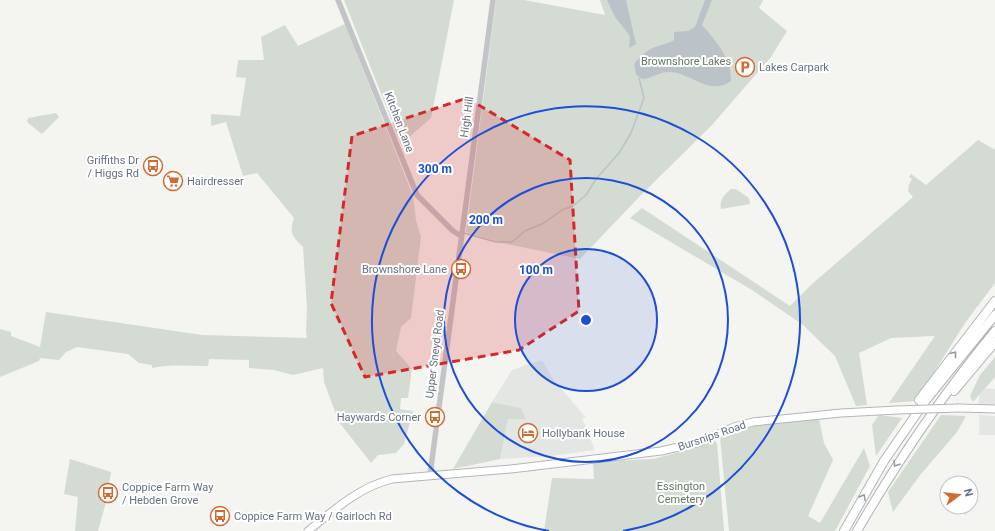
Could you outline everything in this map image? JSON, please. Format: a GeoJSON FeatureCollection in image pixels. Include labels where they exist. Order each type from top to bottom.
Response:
{"type":"FeatureCollection","features":[{"type":"Feature","properties":{"kind":"highway"},"geometry":{"type":"LineString","coordinates":[[896,445],[901,427],[919,400],[995,301]]}},
{"type":"Feature","properties":{"kind":"highway"},"geometry":{"type":"LineString","coordinates":[[844,531],[896,445],[926,400],[995,315]]}},
{"type":"Feature","properties":{"kind":"highway"},"geometry":{"type":"LineString","coordinates":[[857,531],[918,432],[945,394],[995,330]]}},
{"type":"Feature","properties":{"kind":"highway"},"geometry":{"type":"LineString","coordinates":[[918,432],[931,420],[995,342]]}},
{"type":"Feature","properties":{"kind":"main road","name":"Bursnips Road"},"geometry":{"type":"LineString","coordinates":[[308,531],[348,500],[376,483],[392,479],[511,469],[661,452],[700,442],[734,427],[753,422],[841,413],[959,408],[995,409]]}},
{"type":"Feature","properties":{"kind":"street","name":"Kitchen Lane"},"geometry":{"type":"LineString","coordinates":[[338,0],[417,195],[453,231],[461,236]]}},
{"type":"Feature","properties":{"kind":"street","name":"High Hill"},"geometry":{"type":"LineString","coordinates":[[461,236],[492,0]]}},
{"type":"Feature","properties":{"kind":"street","name":"Upper Sneyd Road"},"geometry":{"type":"LineString","coordinates":[[430,475],[461,236]]}},
{"type":"Feature","properties":{"kind":"highlighted area"},"geometry":{"type":"Polygon","coordinates":[[[467,98],[570,160],[579,311],[519,350],[365,377],[331,303],[352,136],[467,98]]]}},
{"type":"Feature","properties":{"kind":"shaded area"},"geometry":{"type":"Polygon","coordinates":[[[607,0],[626,0],[636,44],[629,48],[630,36],[615,17],[607,0]]]}},
{"type":"Feature","properties":{"kind":"shaded area"},"geometry":{"type":"Polygon","coordinates":[[[705,0],[712,0],[702,25],[718,44],[726,58],[731,73],[731,81],[723,85],[715,86],[707,85],[677,73],[665,72],[642,79],[636,74],[634,64],[645,53],[652,48],[674,40],[674,32],[688,31],[695,27],[705,0]]]}},
{"type":"Feature","properties":{"kind":"shaded area"},"geometry":{"type":"Polygon","coordinates":[[[542,360],[553,379],[586,418],[582,418],[595,450],[551,456],[500,459],[508,419],[526,419],[521,408],[492,402],[512,370],[542,360]]]}},
{"type":"Feature","properties":{"kind":"shaded area"},"geometry":{"type":"Polygon","coordinates":[[[981,388],[995,389],[995,405],[978,405],[981,388]]]}},
{"type":"Feature","properties":{"kind":"shaded area"},"geometry":{"type":"Polygon","coordinates":[[[979,415],[995,416],[995,435],[979,435],[979,415]]]}},
{"type":"Feature","properties":{"kind":"green space"},"geometry":{"type":"Polygon","coordinates":[[[344,0],[454,0],[431,118],[401,144],[344,0]]]}},
{"type":"Feature","properties":{"kind":"green space","name":"Brownshore Lakes"},"geometry":{"type":"Polygon","coordinates":[[[496,0],[524,0],[605,15],[600,0],[763,0],[759,8],[787,31],[771,57],[712,125],[642,194],[580,259],[502,243],[466,232],[496,0]]]}},
{"type":"Feature","properties":{"kind":"green space"},"geometry":{"type":"Polygon","coordinates":[[[345,24],[413,196],[416,220],[421,237],[411,318],[401,327],[396,351],[412,369],[408,398],[401,398],[400,409],[413,411],[404,444],[396,453],[378,455],[371,463],[339,422],[324,382],[323,368],[293,375],[274,370],[249,368],[249,360],[209,359],[208,366],[173,366],[152,368],[152,365],[139,363],[128,354],[77,347],[66,352],[59,360],[40,358],[39,361],[0,377],[0,329],[11,332],[11,336],[40,347],[46,312],[202,335],[307,338],[307,307],[303,247],[292,234],[294,218],[257,173],[243,176],[226,122],[211,126],[211,114],[240,116],[246,78],[236,77],[238,60],[264,60],[261,37],[285,25],[298,46],[345,24]]]}},
{"type":"Feature","properties":{"kind":"green space"},"geometry":{"type":"Polygon","coordinates":[[[56,113],[59,117],[42,134],[27,122],[28,118],[56,113]]]}},
{"type":"Feature","properties":{"kind":"green space"},"geometry":{"type":"Polygon","coordinates":[[[978,140],[995,150],[995,283],[965,323],[916,401],[889,403],[935,336],[891,338],[859,353],[867,405],[856,406],[835,356],[803,325],[752,290],[630,218],[642,208],[790,306],[812,284],[913,197],[908,191],[912,179],[909,177],[911,174],[926,185],[978,140]]]}},
{"type":"Feature","properties":{"kind":"green space"},"geometry":{"type":"Polygon","coordinates":[[[731,189],[736,189],[749,198],[750,204],[721,209],[722,200],[731,189]]]}},
{"type":"Feature","properties":{"kind":"green space"},"geometry":{"type":"Polygon","coordinates":[[[995,357],[995,377],[973,402],[970,396],[980,375],[995,357]]]}},
{"type":"Feature","properties":{"kind":"green space"},"geometry":{"type":"Polygon","coordinates":[[[492,402],[521,408],[526,419],[508,419],[500,459],[453,469],[492,402]]]}},
{"type":"Feature","properties":{"kind":"green space"},"geometry":{"type":"Polygon","coordinates":[[[879,415],[902,418],[876,456],[872,425],[879,415]]]}},
{"type":"Feature","properties":{"kind":"green space"},"geometry":{"type":"Polygon","coordinates":[[[941,415],[966,416],[957,432],[921,474],[893,512],[888,492],[941,415]]]}},
{"type":"Feature","properties":{"kind":"green space"},"geometry":{"type":"Polygon","coordinates":[[[819,418],[824,443],[833,460],[808,516],[820,523],[864,448],[870,466],[835,531],[729,531],[720,437],[755,424],[819,418]]]}},
{"type":"Feature","properties":{"kind":"green space","name":"Essington Cemetery"},"geometry":{"type":"Polygon","coordinates":[[[713,440],[717,443],[724,531],[544,531],[552,478],[594,479],[593,462],[653,459],[698,447],[713,440]]]}},
{"type":"Feature","properties":{"kind":"green space"},"geometry":{"type":"Polygon","coordinates":[[[70,459],[111,472],[106,502],[98,531],[75,531],[78,497],[64,494],[70,459]]]}},
{"type":"Feature","properties":{"kind":"waterway"},"geometry":{"type":"LineString","coordinates":[[464,233],[496,242],[512,242],[525,231],[544,223],[562,210],[573,206],[586,195],[596,179],[619,153],[631,133],[644,98],[639,78]]}},
{"type":"Feature","properties":{"kind":"place","name":"Lakes Carpark"},"geometry":{"type":"Point","coordinates":[745,67]}},
{"type":"Feature","properties":{"kind":"place","name":"Griffiths Dr / Higgs Rd"},"geometry":{"type":"Point","coordinates":[153,166]}},
{"type":"Feature","properties":{"kind":"place","name":"Hairdresser"},"geometry":{"type":"Point","coordinates":[173,181]}},
{"type":"Feature","properties":{"kind":"place","name":"Brownshore Lane"},"geometry":{"type":"Point","coordinates":[461,269]}},
{"type":"Feature","properties":{"kind":"place","name":"Haywards Corner"},"geometry":{"type":"Point","coordinates":[435,417]}},
{"type":"Feature","properties":{"kind":"place","name":"Hollybank House"},"geometry":{"type":"Point","coordinates":[528,433]}},
{"type":"Feature","properties":{"kind":"place","name":"Coppice Farm Way / Hebden Grove"},"geometry":{"type":"Point","coordinates":[108,493]}},
{"type":"Feature","properties":{"kind":"place","name":"Coppice Farm Way / Gairloch Rd"},"geometry":{"type":"Point","coordinates":[220,516]}}]}
